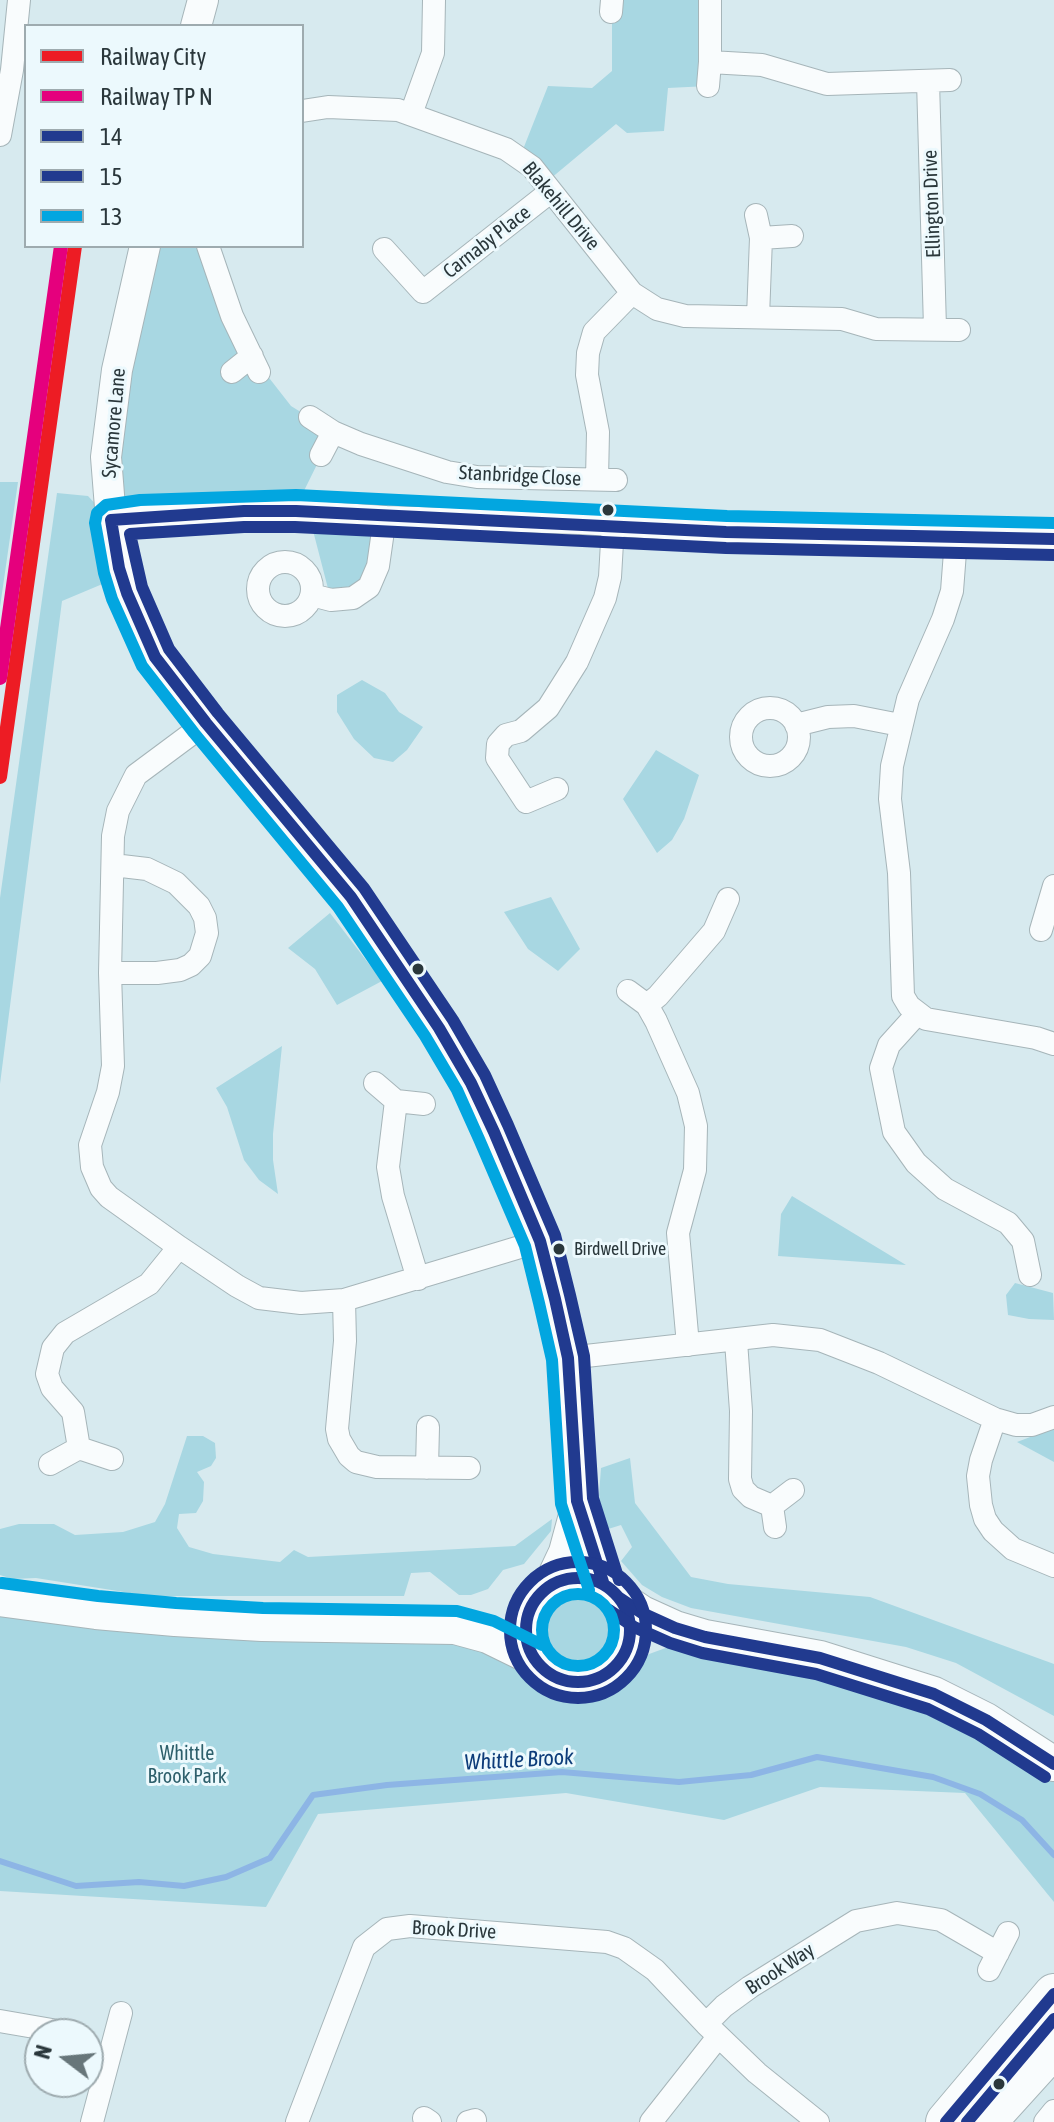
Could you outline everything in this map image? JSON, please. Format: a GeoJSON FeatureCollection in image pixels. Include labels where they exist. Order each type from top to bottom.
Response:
{"type":"FeatureCollection","features":[{"type":"Feature","properties":{"kind":"highway"},"geometry":{"type":"LineString","coordinates":[[946,2122],[1049,2001]]}},
{"type":"Feature","properties":{"kind":"highway"},"geometry":{"type":"LineString","coordinates":[[986,2122],[1054,2047]]}},
{"type":"Feature","properties":{"kind":"main road"},"geometry":{"type":"LineString","coordinates":[[0,1599],[175,1619],[262,1624],[455,1627],[505,1615],[542,1592],[575,1578],[590,1579],[658,1621],[705,1637],[820,1658],[899,1681],[958,1705],[1054,1764]]}},
{"type":"Feature","properties":{"kind":"main road"},"geometry":{"type":"LineString","coordinates":[[611,1591],[626,1610],[629,1624],[629,1639],[616,1665]]}},
{"type":"Feature","properties":{"kind":"main road"},"geometry":{"type":"LineString","coordinates":[[542,1592],[530,1610],[526,1626],[528,1643],[543,1669],[567,1681],[593,1679],[661,1645],[705,1637]]}},
{"type":"Feature","properties":{"kind":"main road"},"geometry":{"type":"LineString","coordinates":[[455,1627],[505,1643],[535,1659]]}},
{"type":"Feature","properties":{"kind":"main road"},"geometry":{"type":"LineString","coordinates":[[958,1705],[1003,1708],[1054,1741]]}},
{"type":"Feature","properties":{"kind":"street"},"geometry":{"type":"LineString","coordinates":[[0,135],[12,70],[19,0]]}},
{"type":"Feature","properties":{"kind":"street"},"geometry":{"type":"LineString","coordinates":[[197,24],[203,0]]}},
{"type":"Feature","properties":{"kind":"street"},"geometry":{"type":"LineString","coordinates":[[411,114],[433,53],[434,0]]}},
{"type":"Feature","properties":{"kind":"street"},"geometry":{"type":"LineString","coordinates":[[708,86],[710,0]]}},
{"type":"Feature","properties":{"kind":"street","name":"Ellington Drive"},"geometry":{"type":"LineString","coordinates":[[710,62],[762,65],[827,84],[939,81],[935,328]]}},
{"type":"Feature","properties":{"kind":"street","name":"Blakehill Drive"},"geometry":{"type":"LineString","coordinates":[[304,111],[328,107],[382,108],[411,114],[506,149],[532,167],[632,293],[672,313],[842,319],[876,329],[959,330]]}},
{"type":"Feature","properties":{"kind":"street","name":"Carnaby Place"},"geometry":{"type":"LineString","coordinates":[[384,249],[415,300],[550,192]]}},
{"type":"Feature","properties":{"kind":"street"},"geometry":{"type":"LineString","coordinates":[[756,215],[761,238],[758,317]]}},
{"type":"Feature","properties":{"kind":"street"},"geometry":{"type":"LineString","coordinates":[[761,238],[792,236]]}},
{"type":"Feature","properties":{"kind":"street","name":"Sycamore Lane"},"geometry":{"type":"LineString","coordinates":[[145,248],[111,410],[106,457],[119,568],[138,624],[155,657],[206,723],[351,897],[404,974],[471,1083],[540,1241],[568,1358],[577,1501]]}},
{"type":"Feature","properties":{"kind":"street"},"geometry":{"type":"LineString","coordinates":[[209,248],[232,316],[256,364],[232,372]]}},
{"type":"Feature","properties":{"kind":"street","name":"Stanbridge Close"},"geometry":{"type":"LineString","coordinates":[[310,417],[333,432],[393,457],[447,472],[477,477],[606,480],[589,385],[588,353],[594,332],[632,293]]}},
{"type":"Feature","properties":{"kind":"street"},"geometry":{"type":"LineString","coordinates":[[321,455],[333,432]]}},
{"type":"Feature","properties":{"kind":"street"},"geometry":{"type":"LineString","coordinates":[[111,520],[244,511],[726,532],[1054,539]]}},
{"type":"Feature","properties":{"kind":"street"},"geometry":{"type":"LineString","coordinates":[[312,595],[331,600],[353,598],[369,587],[378,566],[385,517]]}},
{"type":"Feature","properties":{"kind":"street"},"geometry":{"type":"LineString","coordinates":[[557,789],[526,802],[497,758],[498,744],[506,735],[521,731],[548,708],[577,662],[605,598],[610,577],[613,525]]}},
{"type":"Feature","properties":{"kind":"street"},"geometry":{"type":"LineString","coordinates":[[956,539],[952,591],[900,725],[892,766],[890,799],[899,873],[903,996],[917,1014],[938,1023],[1036,1038],[1054,1044]]}},
{"type":"Feature","properties":{"kind":"street"},"geometry":{"type":"LineString","coordinates":[[796,725],[828,717],[854,716],[900,725]]}},
{"type":"Feature","properties":{"kind":"street"},"geometry":{"type":"LineString","coordinates":[[206,723],[136,775],[118,811],[113,836],[110,973],[113,1066],[108,1092],[90,1145],[95,1177],[109,1197],[259,1298],[301,1303],[344,1300],[540,1241]]}},
{"type":"Feature","properties":{"kind":"street"},"geometry":{"type":"LineString","coordinates":[[110,973],[180,970],[200,956],[207,933],[199,906],[176,883],[147,869],[113,865]]}},
{"type":"Feature","properties":{"kind":"street"},"geometry":{"type":"LineString","coordinates":[[1039,930],[1054,886]]}},
{"type":"Feature","properties":{"kind":"street"},"geometry":{"type":"LineString","coordinates":[[647,1005],[714,931],[728,899]]}},
{"type":"Feature","properties":{"kind":"street"},"geometry":{"type":"LineString","coordinates":[[628,991],[647,1005],[656,1021],[688,1093],[696,1126],[695,1170],[678,1233],[688,1345]]}},
{"type":"Feature","properties":{"kind":"street"},"geometry":{"type":"LineString","coordinates":[[917,1014],[889,1045],[881,1068],[894,1132],[916,1163],[945,1189],[1008,1223],[1023,1241],[1030,1275]]}},
{"type":"Feature","properties":{"kind":"street"},"geometry":{"type":"LineString","coordinates":[[375,1083],[396,1101],[424,1104]]}},
{"type":"Feature","properties":{"kind":"street"},"geometry":{"type":"LineString","coordinates":[[396,1101],[388,1167],[393,1196],[418,1279]]}},
{"type":"Feature","properties":{"kind":"street"},"geometry":{"type":"LineString","coordinates":[[79,1448],[73,1412],[52,1388],[47,1374],[53,1348],[65,1333],[149,1284],[179,1247]]}},
{"type":"Feature","properties":{"kind":"street"},"geometry":{"type":"LineString","coordinates":[[344,1300],[345,1341],[337,1429],[343,1448],[356,1462],[366,1465],[469,1468]]}},
{"type":"Feature","properties":{"kind":"street"},"geometry":{"type":"LineString","coordinates":[[568,1358],[773,1335],[820,1340],[879,1363],[995,1419],[1016,1425],[1032,1425],[1054,1417]]}},
{"type":"Feature","properties":{"kind":"street"},"geometry":{"type":"LineString","coordinates":[[736,1341],[741,1411],[740,1479],[743,1489],[773,1516],[793,1490]]}},
{"type":"Feature","properties":{"kind":"street"},"geometry":{"type":"LineString","coordinates":[[995,1419],[978,1476],[985,1519],[1013,1549],[1054,1566]]}},
{"type":"Feature","properties":{"kind":"street"},"geometry":{"type":"LineString","coordinates":[[427,1468],[428,1427]]}},
{"type":"Feature","properties":{"kind":"street"},"geometry":{"type":"LineString","coordinates":[[50,1464],[79,1448],[112,1459]]}},
{"type":"Feature","properties":{"kind":"street"},"geometry":{"type":"LineString","coordinates":[[577,1501],[585,1532],[611,1591]]}},
{"type":"Feature","properties":{"kind":"street"},"geometry":{"type":"LineString","coordinates":[[542,1592],[570,1537],[577,1501]]}},
{"type":"Feature","properties":{"kind":"street","name":"Brook Way"},"geometry":{"type":"LineString","coordinates":[[712,2031],[724,2006],[856,1921],[897,1913],[941,1920],[998,1952]]}},
{"type":"Feature","properties":{"kind":"street","name":"Brook Drive"},"geometry":{"type":"LineString","coordinates":[[297,2122],[364,1947],[387,1929],[410,1926],[607,1942],[624,1948],[655,1970],[712,2031]]}},
{"type":"Feature","properties":{"kind":"street"},"geometry":{"type":"LineString","coordinates":[[92,2122],[121,2013]]}},
{"type":"Feature","properties":{"kind":"street"},"geometry":{"type":"LineString","coordinates":[[0,2021],[24,2025]]}},
{"type":"Feature","properties":{"kind":"street"},"geometry":{"type":"LineString","coordinates":[[651,2122],[712,2031],[757,2073],[818,2122]]}},
{"type":"Feature","properties":{"kind":"street"},"geometry":{"type":"LineString","coordinates":[[104,2039],[113,2041]]}},
{"type":"Feature","properties":{"kind":"street"},"geometry":{"type":"LineString","coordinates":[[1045,2122],[1054,2111]]}},
{"type":"Feature","properties":{"kind":"green space"},"geometry":{"type":"Polygon","coordinates":[[[612,0],[710,0],[708,86],[668,88],[664,131],[627,133],[616,124],[544,184],[520,157],[548,86],[592,88],[612,71],[612,0]]]}},
{"type":"Feature","properties":{"kind":"green space"},"geometry":{"type":"Polygon","coordinates":[[[145,248],[212,248],[252,356],[291,406],[333,432],[297,505],[128,506],[113,488],[145,248]]]}},
{"type":"Feature","properties":{"kind":"green space"},"geometry":{"type":"Polygon","coordinates":[[[0,482],[18,482],[0,607],[0,482]]]}},
{"type":"Feature","properties":{"kind":"green space"},"geometry":{"type":"Polygon","coordinates":[[[57,493],[88,496],[101,510],[112,580],[62,601],[0,1084],[0,898],[57,493]]]}},
{"type":"Feature","properties":{"kind":"green space"},"geometry":{"type":"Polygon","coordinates":[[[310,519],[381,525],[375,578],[331,600],[310,519]]]}},
{"type":"Feature","properties":{"kind":"green space"},"geometry":{"type":"Polygon","coordinates":[[[362,680],[385,693],[399,712],[423,727],[407,750],[393,762],[374,758],[354,739],[337,712],[337,695],[362,680]]]}},
{"type":"Feature","properties":{"kind":"green space"},"geometry":{"type":"Polygon","coordinates":[[[656,750],[699,775],[684,819],[672,840],[657,853],[623,799],[656,750]]]}},
{"type":"Feature","properties":{"kind":"green space"},"geometry":{"type":"Polygon","coordinates":[[[551,897],[580,949],[558,971],[528,949],[504,912],[551,897]]]}},
{"type":"Feature","properties":{"kind":"green space"},"geometry":{"type":"Polygon","coordinates":[[[330,913],[382,981],[337,1005],[315,969],[288,948],[330,913]]]}},
{"type":"Feature","properties":{"kind":"green space"},"geometry":{"type":"Polygon","coordinates":[[[282,1046],[273,1134],[278,1194],[259,1180],[244,1160],[227,1107],[216,1088],[282,1046]]]}},
{"type":"Feature","properties":{"kind":"green space"},"geometry":{"type":"Polygon","coordinates":[[[792,1196],[906,1265],[778,1256],[781,1214],[792,1196]]]}},
{"type":"Feature","properties":{"kind":"green space"},"geometry":{"type":"Polygon","coordinates":[[[1015,1283],[1053,1293],[1054,1320],[1008,1315],[1006,1295],[1015,1283]]]}},
{"type":"Feature","properties":{"kind":"green space"},"geometry":{"type":"Polygon","coordinates":[[[1054,1428],[1054,1462],[1017,1442],[1054,1428]]]}},
{"type":"Feature","properties":{"kind":"green space"},"geometry":{"type":"Polygon","coordinates":[[[187,1436],[203,1436],[215,1443],[216,1458],[211,1466],[197,1472],[204,1482],[203,1501],[196,1513],[179,1514],[177,1528],[189,1547],[213,1554],[280,1562],[294,1550],[308,1557],[515,1546],[552,1519],[551,1531],[524,1564],[503,1570],[488,1589],[471,1595],[459,1595],[430,1572],[411,1573],[404,1596],[149,1596],[0,1575],[0,1529],[19,1524],[54,1524],[75,1535],[123,1532],[155,1522],[165,1504],[187,1436]]]}},
{"type":"Feature","properties":{"kind":"green space"},"geometry":{"type":"Polygon","coordinates":[[[630,1458],[635,1503],[691,1577],[728,1584],[870,1597],[1054,1664],[1054,1716],[956,1663],[906,1647],[691,1608],[642,1585],[621,1561],[632,1547],[621,1525],[605,1530],[599,1495],[601,1468],[630,1458]]]}},
{"type":"Feature","properties":{"kind":"green space"},"geometry":{"type":"Polygon","coordinates":[[[578,1592],[599,1598],[609,1608],[615,1629],[609,1650],[599,1660],[578,1666],[557,1660],[547,1650],[541,1629],[547,1608],[557,1598],[578,1592]]]}},
{"type":"Feature","properties":{"kind":"green space","name":"Whittle Brook Park"},"geometry":{"type":"Polygon","coordinates":[[[0,1604],[445,1634],[541,1660],[578,1686],[606,1683],[641,1657],[701,1635],[916,1699],[1054,1776],[1054,1902],[965,1793],[820,1787],[724,1820],[566,1793],[318,1814],[266,1907],[0,1891],[0,1604]]]}},
{"type":"Feature","properties":{"kind":"waterway","name":"Whittle Brook"},"geometry":{"type":"LineString","coordinates":[[0,1861],[76,1886],[139,1882],[184,1886],[226,1877],[270,1858],[313,1795],[387,1785],[562,1772],[679,1782],[751,1775],[817,1757],[933,1777],[980,1794],[1022,1820],[1054,1855]]}},
{"type":"Feature","properties":{"kind":"rail line","name":"City"},"geometry":{"type":"LineString","coordinates":[[0,777],[75,248]]}},
{"type":"Feature","properties":{"kind":"transit line"},"geometry":{"type":"LineString","coordinates":[[0,678],[61,248]]}},
{"type":"Feature","properties":{"kind":"transit line","name":"13"},"geometry":{"type":"LineString","coordinates":[[589,1590],[561,1504],[552,1360],[525,1246],[457,1090],[425,1036],[338,907],[142,666],[112,599],[104,573],[95,523],[97,513],[106,505],[140,500],[296,495],[727,516],[1054,523]]}},
{"type":"Feature","properties":{"kind":"transit line","name":"14"},"geometry":{"type":"LineString","coordinates":[[604,1585],[577,1501],[568,1358],[555,1299],[540,1241],[494,1132],[471,1083],[439,1028],[351,897],[155,657],[127,593],[119,568],[111,520],[244,511],[296,511],[726,532],[1054,539]]}},
{"type":"Feature","properties":{"kind":"transit line","name":"15"},"geometry":{"type":"LineString","coordinates":[[619,1580],[593,1498],[584,1356],[555,1235],[485,1075],[453,1020],[364,888],[218,713],[169,649],[142,587],[130,534],[295,527],[726,548],[1054,555]]}},
{"type":"Feature","properties":{"kind":"transit line","name":"15"},"geometry":{"type":"LineString","coordinates":[[578,1562],[604,1568],[626,1582],[640,1604],[646,1630],[640,1656],[626,1678],[604,1692],[578,1698],[552,1692],[530,1678],[516,1656],[510,1630],[516,1604],[530,1582],[552,1568],[578,1562]]}},
{"type":"Feature","properties":{"kind":"transit line","name":"14"},"geometry":{"type":"LineString","coordinates":[[578,1578],[598,1582],[621,1601],[630,1630],[626,1650],[607,1673],[578,1682],[558,1678],[535,1659],[526,1630],[530,1610],[549,1587],[578,1578]]}},
{"type":"Feature","properties":{"kind":"transit line","name":"13"},"geometry":{"type":"LineString","coordinates":[[2,1583],[176,1603],[263,1608],[457,1611],[494,1621],[542,1645]]}},
{"type":"Feature","properties":{"kind":"transit line","name":"13"},"geometry":{"type":"LineString","coordinates":[[578,1594],[598,1600],[608,1610],[614,1630],[608,1650],[598,1660],[578,1666],[558,1660],[548,1650],[542,1630],[548,1610],[558,1600],[578,1594]]}},
{"type":"Feature","properties":{"kind":"transit line","name":"14"},"geometry":{"type":"LineString","coordinates":[[618,1597],[642,1613],[675,1628],[705,1637],[820,1658],[934,1694],[986,1720],[1054,1764]]}},
{"type":"Feature","properties":{"kind":"transit line","name":"15"},"geometry":{"type":"LineString","coordinates":[[609,1610],[634,1627],[702,1653],[816,1674],[928,1709],[978,1734],[1045,1777]]}},
{"type":"Feature","properties":{"kind":"transit line","name":"14"},"geometry":{"type":"LineString","coordinates":[[946,2122],[1054,1994]]}},
{"type":"Feature","properties":{"kind":"transit line","name":"15"},"geometry":{"type":"LineString","coordinates":[[967,2122],[1054,2019]]}},
{"type":"Feature","properties":{"kind":"place","name":"Birdwell Drive"},"geometry":{"type":"Point","coordinates":[559,1249]}}]}
